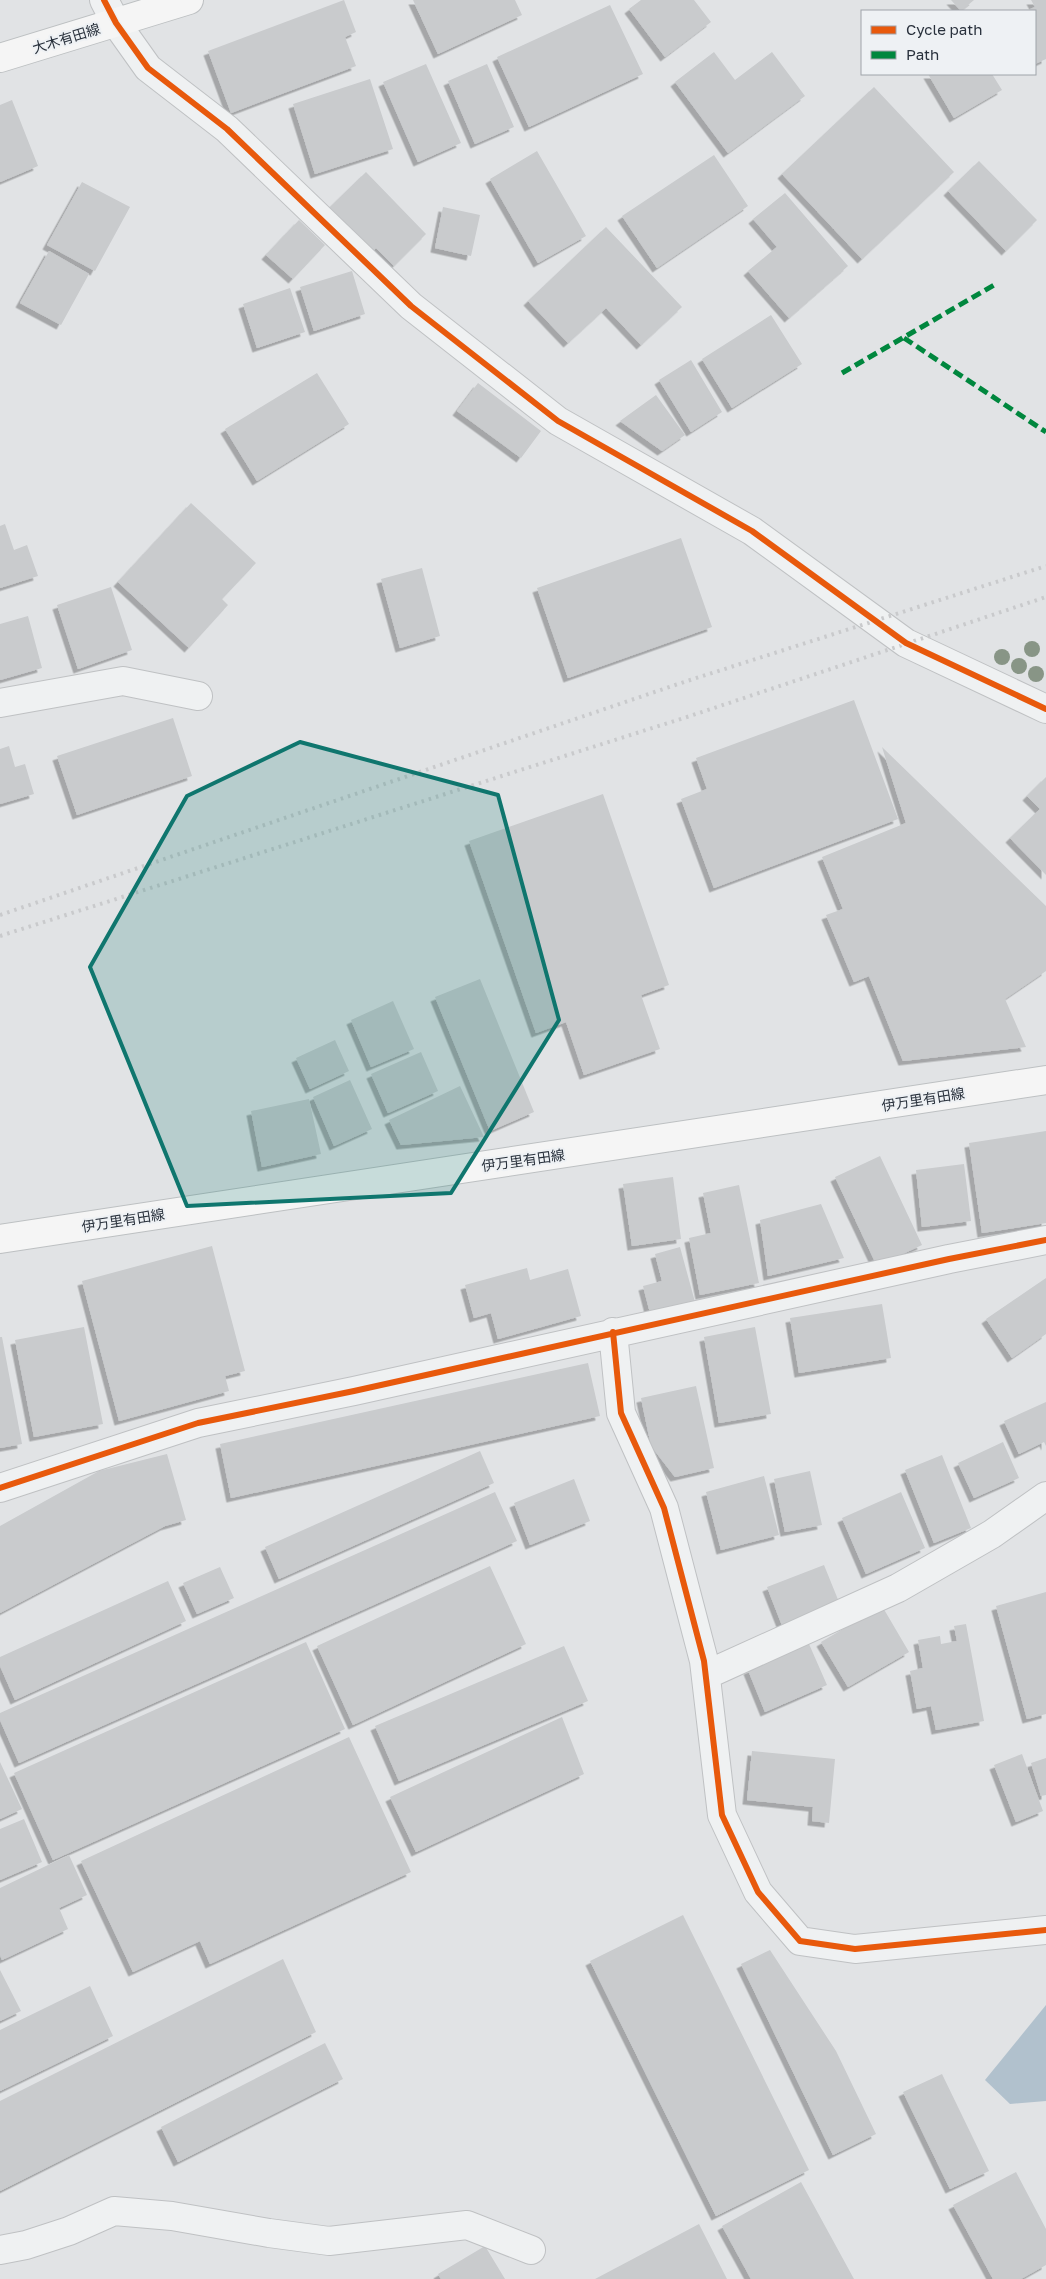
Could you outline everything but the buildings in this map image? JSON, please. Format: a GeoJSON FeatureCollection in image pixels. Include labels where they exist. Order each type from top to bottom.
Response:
{"type":"FeatureCollection","features":[{"type":"Feature","properties":{"kind":"main road","name":"大木有田線"},"geometry":{"type":"LineString","coordinates":[[0,58],[110,12],[189,0]]}},
{"type":"Feature","properties":{"kind":"main road","name":"伊万里有田線"},"geometry":{"type":"LineString","coordinates":[[0,1239],[1046,1080]]}},
{"type":"Feature","properties":{"kind":"street"},"geometry":{"type":"LineString","coordinates":[[110,12],[148,68],[227,129],[411,306],[558,421],[752,530],[906,643],[1046,709]]}},
{"type":"Feature","properties":{"kind":"street"},"geometry":{"type":"LineString","coordinates":[[0,703],[124,681],[198,696]]}},
{"type":"Feature","properties":{"kind":"street"},"geometry":{"type":"LineString","coordinates":[[0,1488],[198,1423],[354,1391],[949,1259],[1046,1240]]}},
{"type":"Feature","properties":{"kind":"street"},"geometry":{"type":"LineString","coordinates":[[614,1332],[621,1413],[664,1508],[704,1661],[722,1815],[758,1892],[800,1940],[855,1949],[1046,1930]]}},
{"type":"Feature","properties":{"kind":"street"},"geometry":{"type":"LineString","coordinates":[[706,1675],[898,1588],[992,1534],[1046,1496]]}},
{"type":"Feature","properties":{"kind":"street"},"geometry":{"type":"LineString","coordinates":[[0,2250],[26,2245],[69,2231],[114,2211],[172,2216],[269,2233],[329,2241],[467,2225],[531,2250]]}},
{"type":"Feature","properties":{"kind":"highlighted area"},"geometry":{"type":"Polygon","coordinates":[[[300,742],[498,795],[559,1020],[451,1193],[187,1206],[90,967],[187,796],[300,742]]]}},
{"type":"Feature","properties":{"kind":"water"},"geometry":{"type":"Polygon","coordinates":[[[1046,2005],[1046,2101],[1010,2104],[985,2080],[1046,2005]]]}},
{"type":"Feature","properties":{"kind":"railway"},"geometry":{"type":"LineString","coordinates":[[0,915],[684,682],[1046,566]]}},
{"type":"Feature","properties":{"kind":"railway"},"geometry":{"type":"LineString","coordinates":[[0,936],[690,716],[1046,597]]}},
{"type":"Feature","properties":{"kind":"marked path"},"geometry":{"type":"LineString","coordinates":[[842,373],[996,284]]}},
{"type":"Feature","properties":{"kind":"marked path"},"geometry":{"type":"LineString","coordinates":[[904,338],[1046,432]]}},
{"type":"Feature","properties":{"kind":"cycle path"},"geometry":{"type":"LineString","coordinates":[[104,0],[116,23],[148,68],[227,129],[411,306],[558,421],[752,531],[906,643],[1046,709]]}},
{"type":"Feature","properties":{"kind":"cycle path"},"geometry":{"type":"LineString","coordinates":[[0,1488],[198,1423],[354,1391],[949,1259],[1046,1240]]}},
{"type":"Feature","properties":{"kind":"cycle path"},"geometry":{"type":"LineString","coordinates":[[613,1332],[621,1413],[664,1508],[704,1661],[722,1815],[758,1892],[800,1941],[855,1949],[1046,1930]]}}]}
